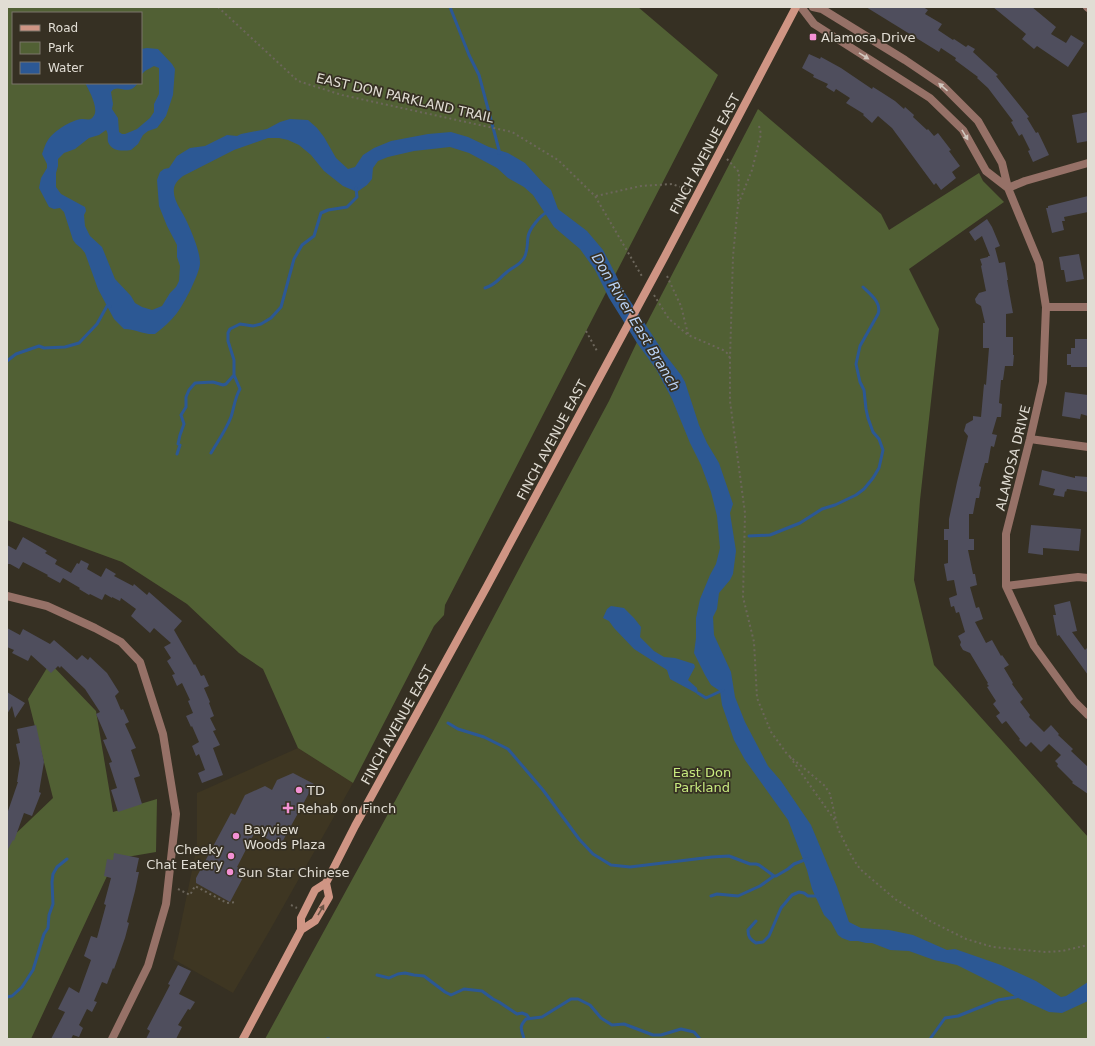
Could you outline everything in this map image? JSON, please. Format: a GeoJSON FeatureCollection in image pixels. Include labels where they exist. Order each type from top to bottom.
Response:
{"type":"FeatureCollection","features":[{"type":"Feature","properties":{"kind":"main road","name":"FINCH AVENUE EAST"},"geometry":{"type":"LineString","coordinates":[[243,1039],[301,930],[301,918],[315,890],[326,883],[355,826],[665,256],[796,7]]}},
{"type":"Feature","properties":{"kind":"main road","name":"FINCH AVENUE EAST"},"geometry":{"type":"LineString","coordinates":[[301,930],[315,921],[329,897],[326,883]]}},
{"type":"Feature","properties":{"kind":"street","name":"ALAMOSA DRIVE"},"geometry":{"type":"LineString","coordinates":[[800,7],[814,24],[930,98],[963,130],[986,171],[1008,188]]}},
{"type":"Feature","properties":{"kind":"street","name":"ALAMOSA DRIVE"},"geometry":{"type":"LineString","coordinates":[[813,7],[822,9],[905,60],[942,85],[978,121],[1002,163],[1008,188],[1039,263],[1046,307],[1043,382],[1006,534],[1006,586],[1034,646],[1074,701],[1088,715]]}},
{"type":"Feature","properties":{"kind":"street"},"geometry":{"type":"LineString","coordinates":[[1008,188],[1025,181],[1088,163]]}},
{"type":"Feature","properties":{"kind":"street"},"geometry":{"type":"LineString","coordinates":[[1046,307],[1088,307]]}},
{"type":"Feature","properties":{"kind":"street"},"geometry":{"type":"LineString","coordinates":[[1030,439],[1088,447]]}},
{"type":"Feature","properties":{"kind":"street"},"geometry":{"type":"LineString","coordinates":[[1006,586],[1078,577],[1088,578]]}},
{"type":"Feature","properties":{"kind":"street"},"geometry":{"type":"LineString","coordinates":[[7,596],[46,606],[122,642],[140,662],[163,734],[176,814],[166,904],[148,966],[112,1039]]}},
{"type":"Feature","properties":{"kind":"path","name":"EAST DON PARKLAND TRAIL"},"geometry":{"type":"LineString","coordinates":[[218,7],[298,81],[342,95],[513,132],[558,160],[595,196],[637,267]]}},
{"type":"Feature","properties":{"kind":"path"},"geometry":{"type":"LineString","coordinates":[[738,205],[752,170],[761,134],[759,126]]}},
{"type":"Feature","properties":{"kind":"path"},"geometry":{"type":"LineString","coordinates":[[719,152],[739,172],[738,205],[733,256],[730,400],[745,513],[743,597],[754,642],[757,698],[771,732],[836,823]]}},
{"type":"Feature","properties":{"kind":"path"},"geometry":{"type":"LineString","coordinates":[[595,196],[641,186],[672,184],[697,194]]}},
{"type":"Feature","properties":{"kind":"path"},"geometry":{"type":"LineString","coordinates":[[667,276],[681,306],[688,335]]}},
{"type":"Feature","properties":{"kind":"path"},"geometry":{"type":"LineString","coordinates":[[669,319],[688,335],[723,350],[727,353],[730,359]]}},
{"type":"Feature","properties":{"kind":"path"},"geometry":{"type":"LineString","coordinates":[[586,331],[597,351]]}},
{"type":"Feature","properties":{"kind":"path"},"geometry":{"type":"LineString","coordinates":[[787,754],[826,786],[830,794],[838,829],[849,853],[860,869],[899,902],[930,921],[966,939],[994,947],[1039,952],[1062,951],[1088,946]]}},
{"type":"Feature","properties":{"kind":"path"},"geometry":{"type":"LineString","coordinates":[[178,889],[190,895],[195,886],[227,903],[236,902]]}},
{"type":"Feature","properties":{"kind":"shaded area"},"geometry":{"type":"Polygon","coordinates":[[[298,748],[353,783],[233,993],[173,959],[197,846],[197,793],[298,748]]]}},
{"type":"Feature","properties":{"kind":"green space"},"geometry":{"type":"Polygon","coordinates":[[[7,7],[638,7],[718,75],[445,605],[444,615],[434,626],[353,783],[298,748],[263,669],[239,653],[187,604],[122,562],[7,520],[7,7]]]}},
{"type":"Feature","properties":{"kind":"green space","name":"East Don Parkland"},"geometry":{"type":"Polygon","coordinates":[[[758,109],[881,214],[889,230],[979,173],[983,181],[1004,202],[909,269],[939,329],[920,500],[914,580],[934,665],[1088,837],[1088,1039],[265,1039],[436,726],[609,401],[637,342],[758,109]]]}},
{"type":"Feature","properties":{"kind":"green space"},"geometry":{"type":"Polygon","coordinates":[[[50,663],[96,711],[113,812],[157,799],[156,852],[115,859],[31,1039],[7,1039],[7,842],[53,798],[28,699],[50,663]]]}},
{"type":"Feature","properties":{"kind":"water","name":"Don River East Branch"},"geometry":{"type":"Polygon","coordinates":[[[142,49],[158,49],[175,69],[173,95],[166,116],[157,128],[148,131],[143,135],[138,144],[131,150],[121,151],[112,148],[108,142],[106,130],[99,135],[89,138],[75,149],[64,153],[58,159],[56,187],[61,194],[85,207],[85,226],[90,236],[102,247],[115,279],[131,296],[135,303],[152,310],[162,306],[170,293],[176,287],[179,281],[180,266],[177,257],[177,245],[159,206],[157,180],[160,172],[169,168],[177,156],[190,148],[205,146],[227,135],[237,136],[267,129],[280,122],[290,119],[308,120],[324,137],[336,158],[348,169],[355,167],[363,155],[374,148],[391,141],[428,134],[451,132],[508,153],[525,163],[551,190],[558,209],[587,231],[603,250],[623,290],[664,353],[685,382],[699,425],[707,443],[719,463],[733,504],[730,513],[736,551],[733,574],[719,593],[717,609],[713,617],[714,635],[731,672],[735,697],[745,722],[768,766],[781,781],[811,825],[837,887],[849,922],[861,928],[889,930],[913,935],[947,950],[955,949],[1001,965],[1036,981],[1061,997],[1066,996],[1088,982],[1088,1001],[1062,1013],[1049,1012],[1016,997],[1003,988],[957,965],[934,960],[909,951],[890,950],[872,943],[850,941],[838,935],[831,922],[824,915],[812,889],[807,870],[788,820],[745,760],[734,740],[722,705],[720,691],[711,685],[694,653],[696,618],[700,599],[716,564],[720,548],[717,516],[711,492],[701,465],[690,443],[672,399],[656,369],[637,343],[609,298],[595,270],[580,249],[554,227],[533,195],[524,187],[508,178],[497,168],[469,153],[450,147],[414,151],[378,161],[373,168],[372,179],[367,185],[357,192],[343,186],[324,171],[311,155],[299,145],[288,140],[268,138],[234,150],[183,176],[177,181],[174,188],[178,206],[185,218],[199,253],[200,263],[191,288],[184,303],[177,313],[155,334],[147,334],[124,329],[114,319],[98,289],[85,253],[73,240],[64,212],[60,208],[54,209],[49,207],[39,188],[41,178],[47,168],[47,164],[42,154],[48,140],[58,130],[73,121],[92,118],[95,114],[95,105],[86,84],[137,84],[131,89],[127,90],[117,88],[111,92],[113,104],[112,109],[118,118],[119,132],[122,134],[137,129],[150,118],[154,112],[154,104],[159,94],[159,68],[154,66],[142,74],[142,49]]]}},
{"type":"Feature","properties":{"kind":"water"},"geometry":{"type":"Polygon","coordinates":[[[611,606],[624,608],[634,618],[641,627],[640,637],[654,651],[664,657],[675,658],[694,664],[695,667],[688,680],[697,688],[698,693],[670,679],[667,670],[634,649],[609,621],[603,618],[607,609],[611,606]]]}},
{"type":"Feature","properties":{"kind":"building"},"geometry":{"type":"Polygon","coordinates":[[[866,7],[923,7],[928,10],[925,14],[942,24],[938,30],[966,47],[968,45],[975,49],[973,52],[998,75],[996,76],[1029,117],[1027,118],[1036,133],[1038,132],[1049,155],[1033,162],[1028,151],[1030,150],[1022,134],[1019,136],[1011,122],[1013,121],[988,88],[977,78],[978,77],[955,60],[956,58],[941,48],[939,52],[866,7]]]}},
{"type":"Feature","properties":{"kind":"building"},"geometry":{"type":"Polygon","coordinates":[[[993,7],[1032,7],[1056,27],[1051,34],[1066,43],[1071,35],[1084,43],[1068,67],[1037,46],[1034,49],[1022,39],[1026,34],[993,7]]]}},
{"type":"Feature","properties":{"kind":"building"},"geometry":{"type":"Polygon","coordinates":[[[809,54],[820,59],[821,57],[841,68],[872,89],[873,87],[895,101],[904,109],[905,107],[914,115],[913,117],[934,136],[938,133],[951,150],[949,151],[960,166],[952,172],[956,178],[941,190],[936,183],[934,185],[892,128],[878,116],[872,123],[863,115],[864,114],[846,103],[850,98],[836,89],[834,92],[826,87],[828,84],[813,77],[814,75],[802,68],[809,54]]]}},
{"type":"Feature","properties":{"kind":"building"},"geometry":{"type":"Polygon","coordinates":[[[1088,112],[1088,141],[1077,143],[1072,115],[1088,112]]]}},
{"type":"Feature","properties":{"kind":"building"},"geometry":{"type":"Polygon","coordinates":[[[1088,196],[1088,212],[1064,217],[1065,221],[1062,221],[1064,230],[1052,233],[1046,208],[1048,208],[1048,206],[1088,196]]]}},
{"type":"Feature","properties":{"kind":"building"},"geometry":{"type":"Polygon","coordinates":[[[987,219],[1000,246],[995,248],[999,263],[1005,262],[1013,313],[1006,314],[1006,337],[1013,337],[1014,355],[1013,366],[1005,366],[1003,380],[1001,380],[999,403],[1002,404],[1001,417],[997,417],[992,434],[997,435],[994,447],[991,446],[988,463],[985,463],[979,486],[981,487],[979,498],[976,498],[973,514],[969,514],[969,539],[974,539],[974,550],[968,550],[977,585],[970,587],[976,608],[979,607],[983,619],[975,622],[986,643],[992,640],[1001,656],[1002,655],[1009,665],[1004,668],[1013,683],[1012,684],[1023,699],[1020,702],[1030,715],[1029,717],[1044,732],[1051,725],[1059,734],[1058,735],[1073,749],[1071,751],[1088,767],[1088,794],[1072,783],[1073,782],[1057,766],[1058,764],[1055,761],[1061,755],[1049,744],[1041,752],[1031,742],[1026,747],[1019,740],[1020,739],[1006,721],[1002,724],[996,716],[1000,713],[993,704],[996,701],[987,687],[989,686],[987,684],[988,683],[970,653],[963,650],[960,645],[961,642],[958,636],[965,632],[959,612],[956,613],[954,606],[951,607],[949,598],[957,595],[954,580],[947,581],[944,564],[948,563],[948,540],[944,540],[944,529],[949,529],[949,519],[968,436],[964,431],[966,424],[973,420],[973,416],[981,417],[984,384],[986,385],[989,348],[983,348],[983,323],[985,323],[981,306],[976,303],[975,299],[979,293],[986,291],[980,259],[990,256],[982,236],[975,241],[969,232],[987,219]]]}},
{"type":"Feature","properties":{"kind":"building"},"geometry":{"type":"Polygon","coordinates":[[[1079,254],[1084,279],[1066,282],[1064,270],[1061,270],[1059,257],[1079,254]]]}},
{"type":"Feature","properties":{"kind":"building"},"geometry":{"type":"Polygon","coordinates":[[[1075,339],[1088,339],[1088,367],[1071,367],[1071,365],[1067,365],[1067,354],[1071,354],[1071,348],[1075,348],[1075,339]]]}},
{"type":"Feature","properties":{"kind":"building"},"geometry":{"type":"Polygon","coordinates":[[[1065,392],[1088,395],[1088,416],[1081,414],[1080,419],[1062,416],[1065,392]]]}},
{"type":"Feature","properties":{"kind":"building"},"geometry":{"type":"Polygon","coordinates":[[[1042,470],[1075,478],[1075,476],[1088,477],[1088,492],[1067,489],[1064,497],[1053,495],[1055,489],[1039,485],[1042,470]]]}},
{"type":"Feature","properties":{"kind":"building"},"geometry":{"type":"Polygon","coordinates":[[[1031,525],[1081,529],[1079,551],[1043,548],[1043,555],[1028,553],[1031,525]]]}},
{"type":"Feature","properties":{"kind":"building"},"geometry":{"type":"Polygon","coordinates":[[[23,537],[47,551],[45,553],[57,560],[55,564],[71,573],[77,563],[79,564],[81,560],[89,564],[87,569],[101,577],[106,568],[116,574],[114,576],[133,586],[134,584],[147,595],[149,592],[182,621],[174,630],[201,676],[204,675],[209,686],[204,688],[214,716],[210,718],[216,730],[213,731],[220,745],[213,748],[223,775],[202,783],[198,773],[205,770],[199,754],[196,756],[192,746],[199,742],[186,716],[193,713],[188,701],[190,700],[182,683],[177,686],[172,675],[175,674],[167,661],[171,658],[164,647],[171,643],[154,628],[150,633],[131,616],[136,609],[121,598],[120,601],[105,594],[102,600],[90,594],[89,595],[63,578],[60,583],[23,562],[19,569],[7,564],[7,545],[16,550],[23,537]]]}},
{"type":"Feature","properties":{"kind":"building"},"geometry":{"type":"Polygon","coordinates":[[[1070,601],[1077,631],[1072,632],[1085,650],[1088,647],[1088,675],[1059,635],[1057,636],[1053,615],[1056,615],[1054,605],[1070,601]]]}},
{"type":"Feature","properties":{"kind":"building"},"geometry":{"type":"Polygon","coordinates":[[[7,628],[20,635],[23,629],[50,644],[54,640],[77,660],[82,655],[88,660],[90,657],[107,673],[119,692],[115,696],[121,710],[123,709],[129,722],[125,724],[136,748],[131,750],[140,776],[134,778],[142,804],[118,812],[111,790],[117,788],[109,763],[112,762],[103,740],[107,739],[96,714],[100,712],[85,689],[61,666],[60,668],[58,666],[51,673],[31,655],[28,661],[12,653],[14,650],[7,647],[7,628]]]}},
{"type":"Feature","properties":{"kind":"building"},"geometry":{"type":"Polygon","coordinates":[[[7,692],[25,703],[15,718],[12,706],[7,714],[7,692]]]}},
{"type":"Feature","properties":{"kind":"building"},"geometry":{"type":"Polygon","coordinates":[[[36,725],[44,762],[39,792],[41,793],[32,816],[24,813],[14,841],[13,840],[7,851],[7,814],[18,782],[20,763],[16,744],[20,743],[17,729],[36,725]]]}},
{"type":"Feature","properties":{"kind":"building","name":"Bayview Woods Plaza"},"geometry":{"type":"Polygon","coordinates":[[[293,773],[314,784],[280,846],[255,832],[237,867],[246,872],[230,902],[196,883],[196,878],[231,813],[235,815],[245,795],[265,786],[272,790],[277,780],[293,773]]]}},
{"type":"Feature","properties":{"kind":"building"},"geometry":{"type":"Polygon","coordinates":[[[114,853],[139,858],[136,872],[139,872],[127,922],[129,923],[125,938],[107,984],[102,982],[94,1001],[97,1002],[92,1012],[87,1009],[79,1025],[83,1028],[79,1037],[73,1035],[71,1039],[51,1039],[65,1012],[58,1009],[69,987],[79,993],[91,960],[84,956],[91,936],[97,938],[106,905],[104,904],[111,878],[104,876],[107,859],[113,860],[114,853]]]}},
{"type":"Feature","properties":{"kind":"building"},"geometry":{"type":"Polygon","coordinates":[[[178,965],[191,971],[179,994],[195,1002],[190,1010],[188,1009],[178,1025],[182,1027],[176,1039],[146,1039],[150,1031],[147,1029],[170,985],[168,984],[178,965]]]}},
{"type":"Feature","properties":{"kind":"waterway"},"geometry":{"type":"LineString","coordinates":[[450,7],[469,55],[479,75],[499,153]]}},
{"type":"Feature","properties":{"kind":"waterway"},"geometry":{"type":"LineString","coordinates":[[211,453],[229,422],[240,389],[234,375],[234,360],[228,341],[228,333],[230,329],[240,324],[253,326],[261,324],[271,318],[281,307],[294,259],[302,245],[314,236],[321,213],[328,210],[347,207],[357,197],[356,188]]}},
{"type":"Feature","properties":{"kind":"waterway"},"geometry":{"type":"LineString","coordinates":[[485,288],[495,283],[524,258],[530,230],[547,212]]}},
{"type":"Feature","properties":{"kind":"waterway"},"geometry":{"type":"LineString","coordinates":[[749,536],[770,535],[800,523],[822,509],[835,505],[856,495],[864,489],[879,468],[883,450],[879,439],[873,432],[868,418],[864,390],[860,382],[856,364],[860,346],[879,310],[875,299],[863,287]]}},
{"type":"Feature","properties":{"kind":"waterway"},"geometry":{"type":"LineString","coordinates":[[7,361],[16,354],[39,346],[44,348],[65,347],[79,343],[97,324],[107,306],[110,306]]}},
{"type":"Feature","properties":{"kind":"waterway"},"geometry":{"type":"LineString","coordinates":[[177,454],[180,445],[178,444],[180,435],[184,424],[181,415],[186,407],[186,397],[189,390],[195,383],[213,382],[223,385],[226,384],[234,375]]}},
{"type":"Feature","properties":{"kind":"waterway"},"geometry":{"type":"LineString","coordinates":[[698,693],[706,698],[723,690]]}},
{"type":"Feature","properties":{"kind":"waterway"},"geometry":{"type":"LineString","coordinates":[[448,723],[458,729],[484,737],[508,749],[543,790],[579,839],[593,854],[611,865],[630,867],[729,856],[750,864],[759,865],[774,876]]}},
{"type":"Feature","properties":{"kind":"waterway"},"geometry":{"type":"LineString","coordinates":[[7,997],[12,996],[22,987],[33,970],[44,934],[48,928],[49,915],[53,904],[53,874],[57,867],[67,859]]}},
{"type":"Feature","properties":{"kind":"waterway"},"geometry":{"type":"LineString","coordinates":[[711,896],[717,894],[738,896],[760,886],[794,864],[807,859]]}},
{"type":"Feature","properties":{"kind":"waterway"},"geometry":{"type":"LineString","coordinates":[[756,921],[748,930],[749,936],[756,943],[763,942],[769,936],[781,908],[792,895],[799,892],[808,896],[818,896]]}},
{"type":"Feature","properties":{"kind":"waterway"},"geometry":{"type":"LineString","coordinates":[[377,975],[389,978],[405,973],[424,976],[451,995],[464,989],[482,991],[517,1014],[522,1013],[527,1015],[529,1018]]}},
{"type":"Feature","properties":{"kind":"waterway"},"geometry":{"type":"LineString","coordinates":[[930,1039],[945,1018],[958,1016],[998,1000],[1016,997],[1019,995]]}},
{"type":"Feature","properties":{"kind":"waterway"},"geometry":{"type":"LineString","coordinates":[[524,1039],[521,1027],[526,1019],[542,1017],[571,999],[578,999],[590,1005],[601,1018],[612,1025],[624,1024],[653,1035],[661,1035],[681,1029],[694,1032],[700,1039]]}},
{"type":"Feature","properties":{"kind":"place","name":"Alamosa Drive"},"geometry":{"type":"Point","coordinates":[813,37]}},
{"type":"Feature","properties":{"kind":"place","name":"TD"},"geometry":{"type":"Point","coordinates":[299,790]}},
{"type":"Feature","properties":{"kind":"place","name":"Rehab on Finch"},"geometry":{"type":"Point","coordinates":[288,808]}},
{"type":"Feature","properties":{"kind":"place","name":"Bayview Woods Plaza"},"geometry":{"type":"Point","coordinates":[236,836]}},
{"type":"Feature","properties":{"kind":"place","name":"Cheeky Chat Eatery"},"geometry":{"type":"Point","coordinates":[231,856]}},
{"type":"Feature","properties":{"kind":"place","name":"Sun Star Chinese"},"geometry":{"type":"Point","coordinates":[230,872]}}]}
